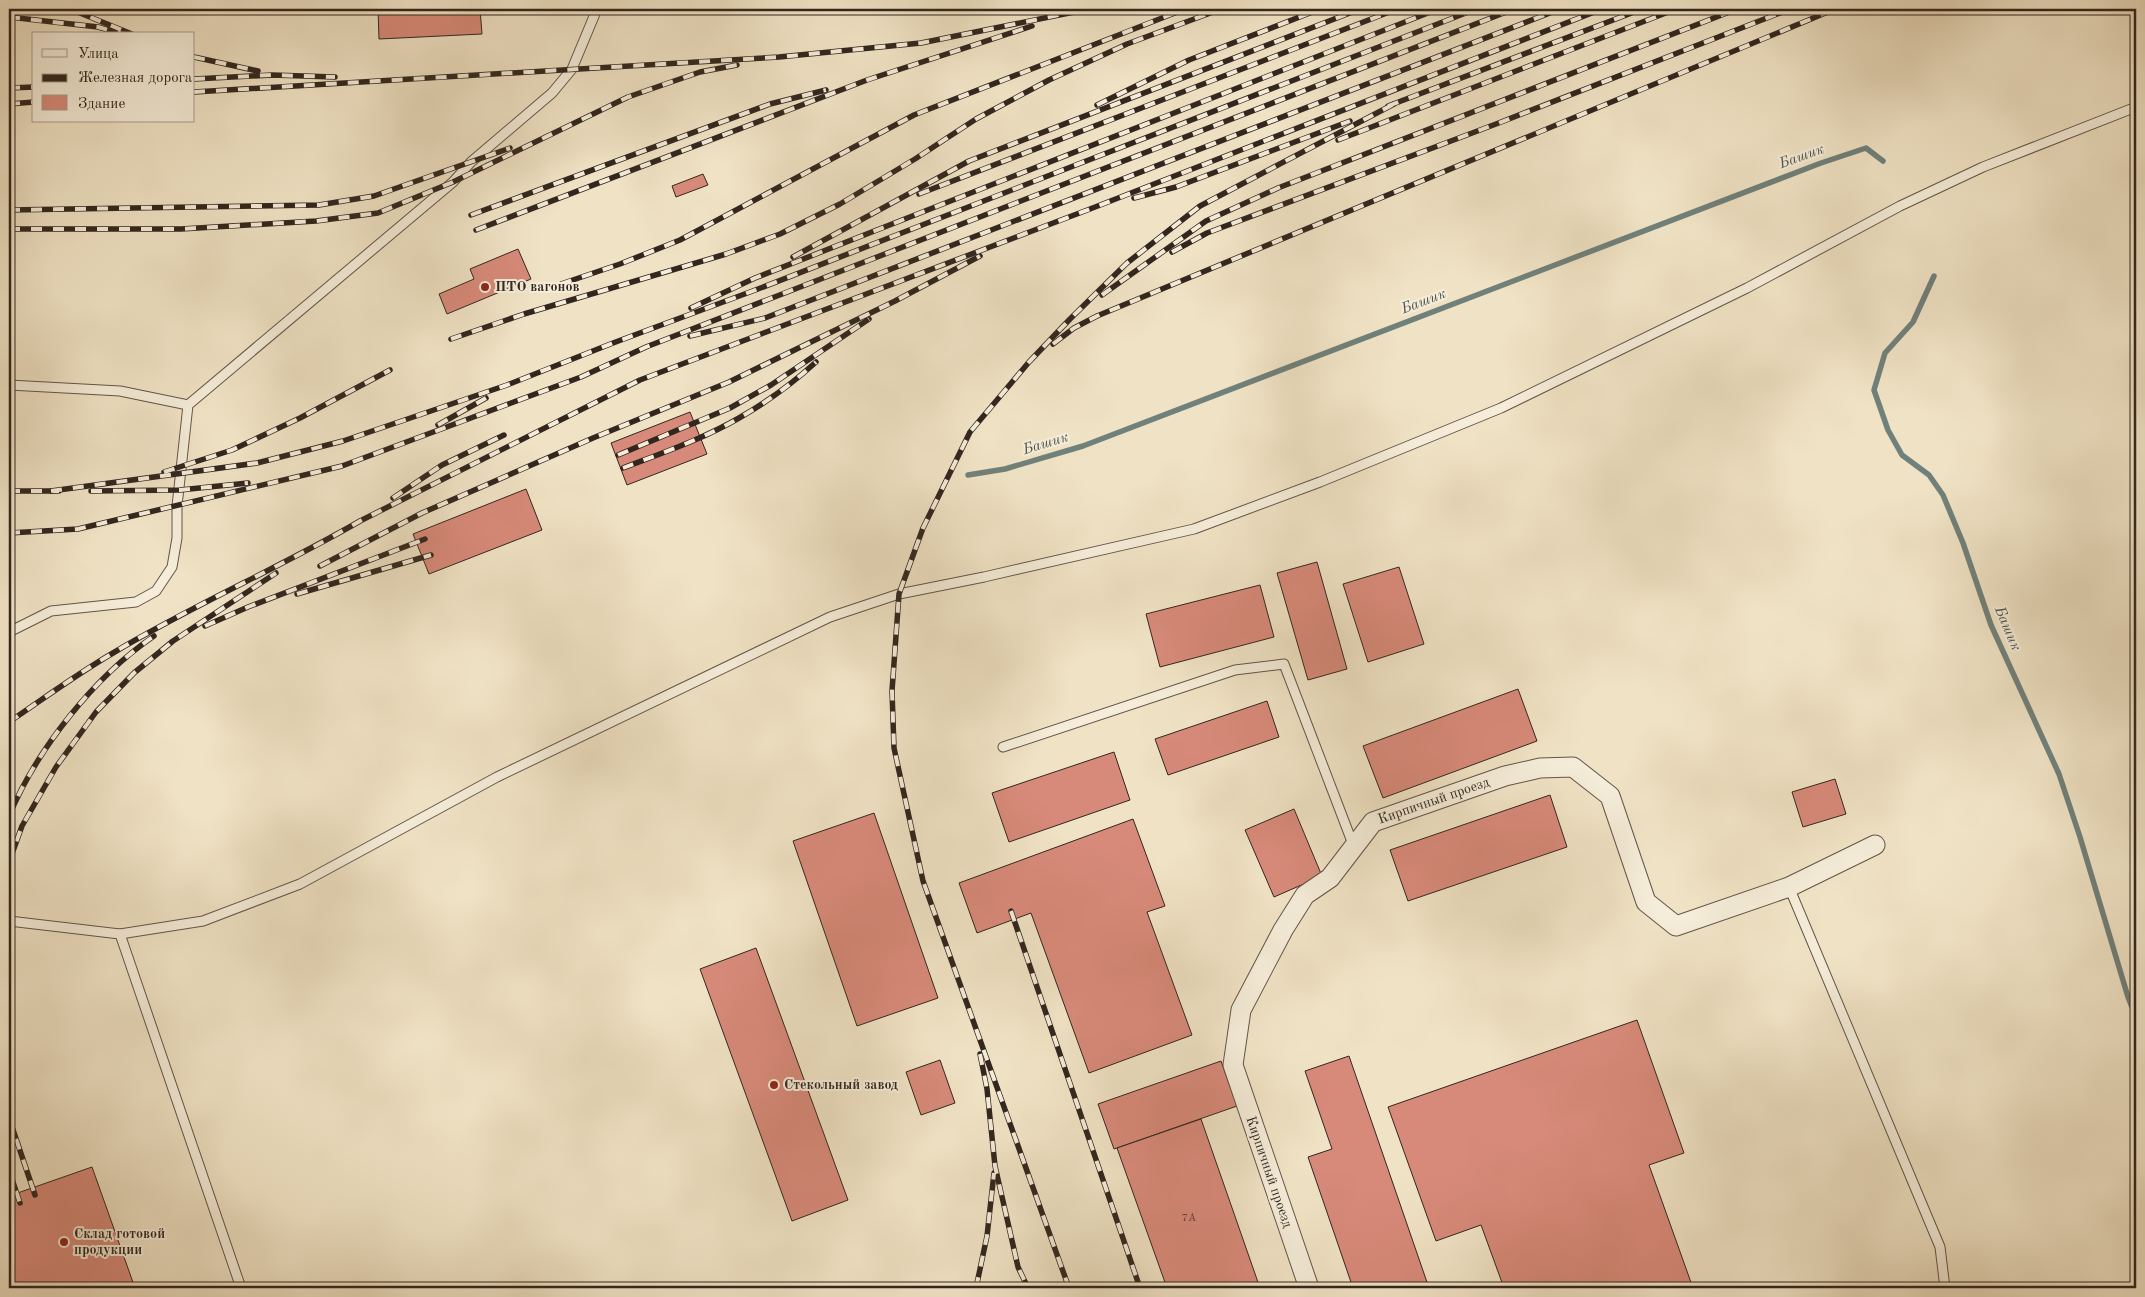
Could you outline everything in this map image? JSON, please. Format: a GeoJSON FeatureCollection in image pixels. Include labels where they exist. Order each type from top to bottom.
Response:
{"type":"FeatureCollection","features":[{"type":"Feature","properties":{"kind":"street","name":"Кирпичный проезд"},"geometry":{"type":"LineString","coordinates":[[1309,1288],[1233,1065],[1241,1010],[1283,930],[1304,895],[1330,878],[1373,822],[1505,776],[1540,768],[1573,767],[1610,796],[1646,902],[1676,926],[1788,887],[1875,845]]}},
{"type":"Feature","properties":{"kind":"lane"},"geometry":{"type":"LineString","coordinates":[[9,632],[51,611],[136,602],[156,591],[172,566],[177,538],[177,506],[188,405],[453,182],[471,162],[552,94],[572,69],[597,9]]}},
{"type":"Feature","properties":{"kind":"lane"},"geometry":{"type":"LineString","coordinates":[[9,921],[120,934],[203,921],[300,884],[497,777],[830,617],[899,594],[984,577],[1194,529],[1320,482],[1492,412],[1747,288],[1900,206],[1983,167],[2136,107]]}},
{"type":"Feature","properties":{"kind":"lane"},"geometry":{"type":"LineString","coordinates":[[9,385],[120,391],[188,405]]}},
{"type":"Feature","properties":{"kind":"lane"},"geometry":{"type":"LineString","coordinates":[[1003,747],[1235,670],[1284,664],[1354,847]]}},
{"type":"Feature","properties":{"kind":"lane"},"geometry":{"type":"LineString","coordinates":[[1788,887],[1940,1247],[1945,1288]]}},
{"type":"Feature","properties":{"kind":"lane"},"geometry":{"type":"LineString","coordinates":[[120,934],[241,1288]]}},
{"type":"Feature","properties":{"kind":"building"},"geometry":{"type":"Polygon","coordinates":[[[378,9],[480,9],[482,34],[379,39],[378,9]]]}},
{"type":"Feature","properties":{"kind":"building"},"geometry":{"type":"Polygon","coordinates":[[[703,174],[708,185],[676,197],[672,186],[703,174]]]}},
{"type":"Feature","properties":{"kind":"building","name":"ПТО вагонов"},"geometry":{"type":"Polygon","coordinates":[[[518,249],[531,279],[447,314],[439,294],[474,279],[470,269],[518,249]]]}},
{"type":"Feature","properties":{"kind":"building"},"geometry":{"type":"Polygon","coordinates":[[[690,412],[707,454],[627,485],[611,443],[690,412]]]}},
{"type":"Feature","properties":{"kind":"building"},"geometry":{"type":"Polygon","coordinates":[[[526,489],[542,530],[429,574],[413,534],[526,489]]]}},
{"type":"Feature","properties":{"kind":"building"},"geometry":{"type":"Polygon","coordinates":[[[1317,562],[1347,669],[1308,680],[1277,573],[1317,562]]]}},
{"type":"Feature","properties":{"kind":"building"},"geometry":{"type":"Polygon","coordinates":[[[1399,567],[1424,644],[1368,662],[1343,584],[1399,567]]]}},
{"type":"Feature","properties":{"kind":"building"},"geometry":{"type":"Polygon","coordinates":[[[1260,585],[1274,637],[1160,667],[1146,614],[1260,585]]]}},
{"type":"Feature","properties":{"kind":"building"},"geometry":{"type":"Polygon","coordinates":[[[1518,689],[1537,741],[1383,798],[1363,746],[1518,689]]]}},
{"type":"Feature","properties":{"kind":"building"},"geometry":{"type":"Polygon","coordinates":[[[1267,701],[1279,737],[1168,775],[1155,739],[1267,701]]]}},
{"type":"Feature","properties":{"kind":"building"},"geometry":{"type":"Polygon","coordinates":[[[1114,752],[1130,800],[1009,842],[992,793],[1114,752]]]}},
{"type":"Feature","properties":{"kind":"building"},"geometry":{"type":"Polygon","coordinates":[[[1835,779],[1846,814],[1803,827],[1792,792],[1835,779]]]}},
{"type":"Feature","properties":{"kind":"building"},"geometry":{"type":"Polygon","coordinates":[[[1550,795],[1567,847],[1408,901],[1390,850],[1550,795]]]}},
{"type":"Feature","properties":{"kind":"building"},"geometry":{"type":"Polygon","coordinates":[[[1294,809],[1322,876],[1274,897],[1245,830],[1294,809]]]}},
{"type":"Feature","properties":{"kind":"building"},"geometry":{"type":"Polygon","coordinates":[[[874,813],[938,998],[857,1026],[793,841],[874,813]]]}},
{"type":"Feature","properties":{"kind":"building"},"geometry":{"type":"Polygon","coordinates":[[[1133,819],[1165,906],[1147,912],[1192,1035],[1089,1073],[1031,913],[977,933],[959,883],[1133,819]]]}},
{"type":"Feature","properties":{"kind":"building","name":"Стекольный завод"},"geometry":{"type":"Polygon","coordinates":[[[756,948],[848,1200],[792,1221],[700,969],[756,948]]]}},
{"type":"Feature","properties":{"kind":"building"},"geometry":{"type":"Polygon","coordinates":[[[1637,1020],[1684,1153],[1649,1165],[1693,1288],[1504,1288],[1481,1225],[1436,1241],[1388,1107],[1637,1020]]]}},
{"type":"Feature","properties":{"kind":"building"},"geometry":{"type":"Polygon","coordinates":[[[1349,1056],[1429,1288],[1353,1288],[1308,1157],[1332,1149],[1305,1071],[1349,1056]]]}},
{"type":"Feature","properties":{"kind":"building"},"geometry":{"type":"Polygon","coordinates":[[[940,1060],[955,1103],[921,1115],[906,1072],[940,1060]]]}},
{"type":"Feature","properties":{"kind":"building"},"geometry":{"type":"Polygon","coordinates":[[[1221,1061],[1237,1106],[1114,1149],[1098,1104],[1221,1061]]]}},
{"type":"Feature","properties":{"kind":"building"},"geometry":{"type":"Polygon","coordinates":[[[1201,1119],[1260,1288],[1167,1288],[1117,1148],[1201,1119]]]}},
{"type":"Feature","properties":{"kind":"building","name":"Склад готовой продукции"},"geometry":{"type":"Polygon","coordinates":[[[92,1167],[135,1288],[9,1288],[9,1196],[92,1167]]]}},
{"type":"Feature","properties":{"kind":"waterway","name":"Башик"},"geometry":{"type":"LineString","coordinates":[[968,475],[1005,469],[1083,446],[1821,163],[1866,148],[1883,161]]}},
{"type":"Feature","properties":{"kind":"waterway","name":"Башик"},"geometry":{"type":"LineString","coordinates":[[1934,276],[1913,322],[1885,353],[1874,390],[1888,430],[1902,455],[1929,475],[1943,495],[1963,543],[1991,625],[2059,774],[2128,997],[2136,1017]]}},
{"type":"Feature","properties":{"kind":"railway"},"geometry":{"type":"LineString","coordinates":[[70,9],[127,32]]}},
{"type":"Feature","properties":{"kind":"railway"},"geometry":{"type":"LineString","coordinates":[[561,284],[620,264],[680,240],[914,115],[1185,9]]}},
{"type":"Feature","properties":{"kind":"railway"},"geometry":{"type":"LineString","coordinates":[[451,339],[524,314],[726,254],[780,234],[840,204],[915,159],[976,119],[1049,80],[1127,44],[1221,9]]}},
{"type":"Feature","properties":{"kind":"railway"},"geometry":{"type":"LineString","coordinates":[[1097,105],[1189,60],[1320,9]]}},
{"type":"Feature","properties":{"kind":"railway"},"geometry":{"type":"LineString","coordinates":[[793,257],[969,161],[1360,9]]}},
{"type":"Feature","properties":{"kind":"railway"},"geometry":{"type":"LineString","coordinates":[[919,194],[1397,9]]}},
{"type":"Feature","properties":{"kind":"railway"},"geometry":{"type":"LineString","coordinates":[[691,308],[755,278],[1438,9]]}},
{"type":"Feature","properties":{"kind":"railway"},"geometry":{"type":"LineString","coordinates":[[51,491],[257,463],[343,441],[507,385],[1476,9]]}},
{"type":"Feature","properties":{"kind":"railway"},"geometry":{"type":"LineString","coordinates":[[9,533],[78,529],[342,466],[581,377],[646,347],[1514,9]]}},
{"type":"Feature","properties":{"kind":"railway"},"geometry":{"type":"LineString","coordinates":[[690,336],[765,318],[1560,9]]}},
{"type":"Feature","properties":{"kind":"railway"},"geometry":{"type":"LineString","coordinates":[[9,722],[73,678],[143,635],[360,521],[640,380],[1090,209],[1602,9]]}},
{"type":"Feature","properties":{"kind":"railway"},"geometry":{"type":"LineString","coordinates":[[1388,106],[1642,9]]}},
{"type":"Feature","properties":{"kind":"railway"},"geometry":{"type":"LineString","coordinates":[[1338,140],[1676,9]]}},
{"type":"Feature","properties":{"kind":"railway"},"geometry":{"type":"LineString","coordinates":[[1102,295],[1206,221],[1278,188],[1737,9]]}},
{"type":"Feature","properties":{"kind":"railway"},"geometry":{"type":"LineString","coordinates":[[1172,252],[1207,233],[1496,124],[1790,9]]}},
{"type":"Feature","properties":{"kind":"railway"},"geometry":{"type":"LineString","coordinates":[[1053,344],[1074,328],[1097,316],[1835,9]]}},
{"type":"Feature","properties":{"kind":"railway"},"geometry":{"type":"LineString","coordinates":[[195,92],[779,57],[921,43],[1079,11]]}},
{"type":"Feature","properties":{"kind":"railway"},"geometry":{"type":"LineString","coordinates":[[9,17],[98,27],[115,32]]}},
{"type":"Feature","properties":{"kind":"railway"},"geometry":{"type":"LineString","coordinates":[[476,230],[867,80],[1032,26]]}},
{"type":"Feature","properties":{"kind":"railway"},"geometry":{"type":"LineString","coordinates":[[195,57],[258,71]]}},
{"type":"Feature","properties":{"kind":"railway"},"geometry":{"type":"LineString","coordinates":[[9,229],[181,229],[316,221],[378,213],[453,182],[628,97],[700,72],[737,65]]}},
{"type":"Feature","properties":{"kind":"railway"},"geometry":{"type":"LineString","coordinates":[[195,79],[272,75],[335,77]]}},
{"type":"Feature","properties":{"kind":"railway"},"geometry":{"type":"LineString","coordinates":[[9,88],[32,87]]}},
{"type":"Feature","properties":{"kind":"railway"},"geometry":{"type":"LineString","coordinates":[[471,215],[770,104],[826,90]]}},
{"type":"Feature","properties":{"kind":"railway"},"geometry":{"type":"LineString","coordinates":[[9,104],[32,102]]}},
{"type":"Feature","properties":{"kind":"railway"},"geometry":{"type":"LineString","coordinates":[[1069,1288],[923,881],[894,748],[892,691],[899,594],[923,528],[970,432],[1029,362],[1070,319],[1127,263],[1200,206],[1394,104]]}},
{"type":"Feature","properties":{"kind":"railway"},"geometry":{"type":"LineString","coordinates":[[1134,198],[1176,187],[1350,121]]}},
{"type":"Feature","properties":{"kind":"railway"},"geometry":{"type":"LineString","coordinates":[[9,210],[319,205],[374,196],[510,148]]}},
{"type":"Feature","properties":{"kind":"railway"},"geometry":{"type":"LineString","coordinates":[[320,566],[422,513],[593,438],[729,382],[895,301],[980,256]]}},
{"type":"Feature","properties":{"kind":"railway"},"geometry":{"type":"LineString","coordinates":[[618,455],[730,408],[771,385],[869,319]]}},
{"type":"Feature","properties":{"kind":"railway"},"geometry":{"type":"LineString","coordinates":[[623,468],[725,426],[770,399],[816,362]]}},
{"type":"Feature","properties":{"kind":"railway"},"geometry":{"type":"LineString","coordinates":[[164,472],[232,450],[300,418],[390,370]]}},
{"type":"Feature","properties":{"kind":"railway"},"geometry":{"type":"LineString","coordinates":[[438,425],[486,398]]}},
{"type":"Feature","properties":{"kind":"railway"},"geometry":{"type":"LineString","coordinates":[[393,498],[442,465],[504,435]]}},
{"type":"Feature","properties":{"kind":"railway"},"geometry":{"type":"LineString","coordinates":[[91,491],[180,490],[248,483]]}},
{"type":"Feature","properties":{"kind":"railway"},"geometry":{"type":"LineString","coordinates":[[9,491],[59,491]]}},
{"type":"Feature","properties":{"kind":"railway"},"geometry":{"type":"LineString","coordinates":[[205,626],[248,607],[425,539]]}},
{"type":"Feature","properties":{"kind":"railway"},"geometry":{"type":"LineString","coordinates":[[297,594],[431,555]]}},
{"type":"Feature","properties":{"kind":"railway"},"geometry":{"type":"LineString","coordinates":[[9,862],[22,826],[56,767],[96,712],[134,673],[173,641],[276,573]]}},
{"type":"Feature","properties":{"kind":"railway"},"geometry":{"type":"LineString","coordinates":[[9,816],[35,765],[51,740],[70,716],[110,672],[154,636]]}},
{"type":"Feature","properties":{"kind":"railway"},"geometry":{"type":"LineString","coordinates":[[1011,911],[1140,1288]]}},
{"type":"Feature","properties":{"kind":"railway"},"geometry":{"type":"LineString","coordinates":[[980,1054],[987,1089],[995,1166],[1018,1267],[1028,1288]]}},
{"type":"Feature","properties":{"kind":"railway"},"geometry":{"type":"LineString","coordinates":[[9,1118],[35,1195]]}},
{"type":"Feature","properties":{"kind":"railway"},"geometry":{"type":"LineString","coordinates":[[9,1170],[20,1203]]}},
{"type":"Feature","properties":{"kind":"railway"},"geometry":{"type":"LineString","coordinates":[[976,1288],[987,1236],[994,1173]]}},
{"type":"Feature","properties":{"kind":"place","name":"ПТО вагонов"},"geometry":{"type":"Point","coordinates":[485,287]}},
{"type":"Feature","properties":{"kind":"place","name":"Стекольный завод"},"geometry":{"type":"Point","coordinates":[774,1085]}},
{"type":"Feature","properties":{"kind":"place","name":"Склад готовой продукции"},"geometry":{"type":"Point","coordinates":[64,1242]}}]}
